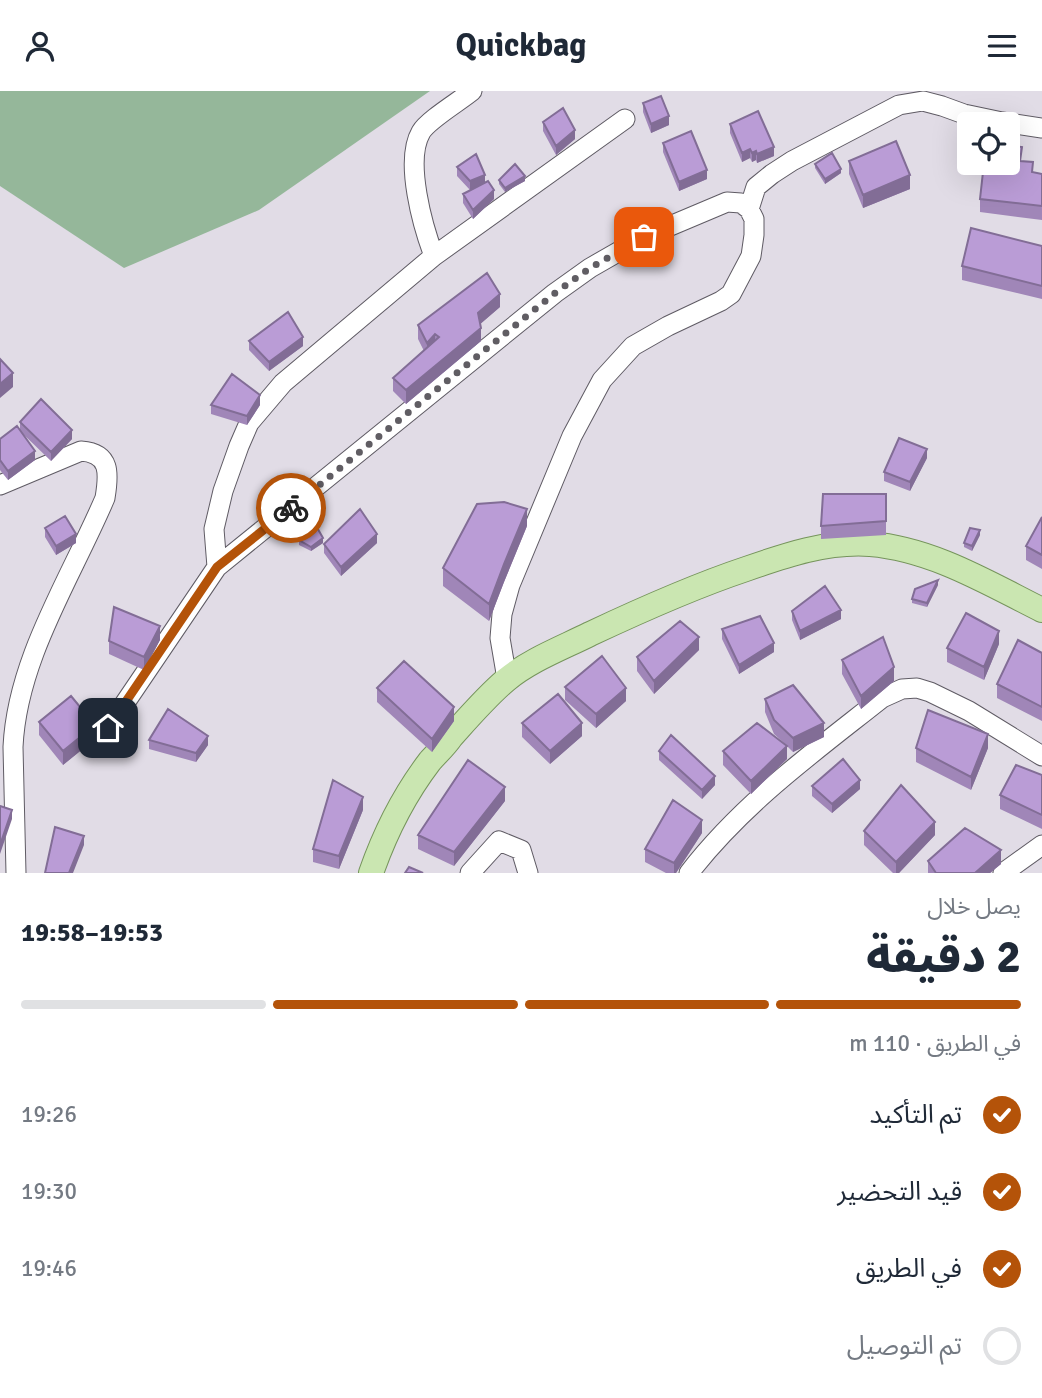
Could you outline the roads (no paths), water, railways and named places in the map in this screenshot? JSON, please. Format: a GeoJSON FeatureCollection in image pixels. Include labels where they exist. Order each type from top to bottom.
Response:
{"type":"FeatureCollection","features":[{"type":"Feature","properties":{"kind":"main road"},"geometry":{"type":"LineString","coordinates":[[371,873],[394,818],[424,771],[465,721],[508,679],[527,665],[629,615],[705,583],[797,552],[840,544],[870,544],[916,553],[946,564],[1042,610]]}},
{"type":"Feature","properties":{"kind":"street"},"geometry":{"type":"LineString","coordinates":[[434,256],[424,228],[415,173],[415,153],[421,131],[472,91]]}},
{"type":"Feature","properties":{"kind":"street"},"geometry":{"type":"LineString","coordinates":[[749,209],[756,187],[792,160],[899,105],[923,101],[964,114],[1042,128]]}},
{"type":"Feature","properties":{"kind":"street"},"geometry":{"type":"LineString","coordinates":[[217,567],[214,529],[223,491],[249,423],[283,383],[434,256],[625,119]]}},
{"type":"Feature","properties":{"kind":"street"},"geometry":{"type":"LineString","coordinates":[[108,728],[217,567],[555,293],[590,268],[644,237],[727,202],[741,203],[749,209],[754,219],[754,235],[751,256],[731,293],[721,301],[633,346],[602,380],[572,436],[510,585],[502,614],[500,638],[508,679]]}},
{"type":"Feature","properties":{"kind":"street"},"geometry":{"type":"LineString","coordinates":[[0,485],[81,451],[91,452],[102,458],[107,468],[105,498],[34,653],[22,690],[13,734],[16,873]]}},
{"type":"Feature","properties":{"kind":"street"},"geometry":{"type":"LineString","coordinates":[[689,873],[722,834],[763,793],[882,698],[902,689],[917,688],[930,692],[969,711],[1042,756]]}},
{"type":"Feature","properties":{"kind":"street"},"geometry":{"type":"LineString","coordinates":[[470,873],[499,841],[521,850],[528,873]]}},
{"type":"Feature","properties":{"kind":"street"},"geometry":{"type":"LineString","coordinates":[[1003,873],[1042,845]]}}]}
